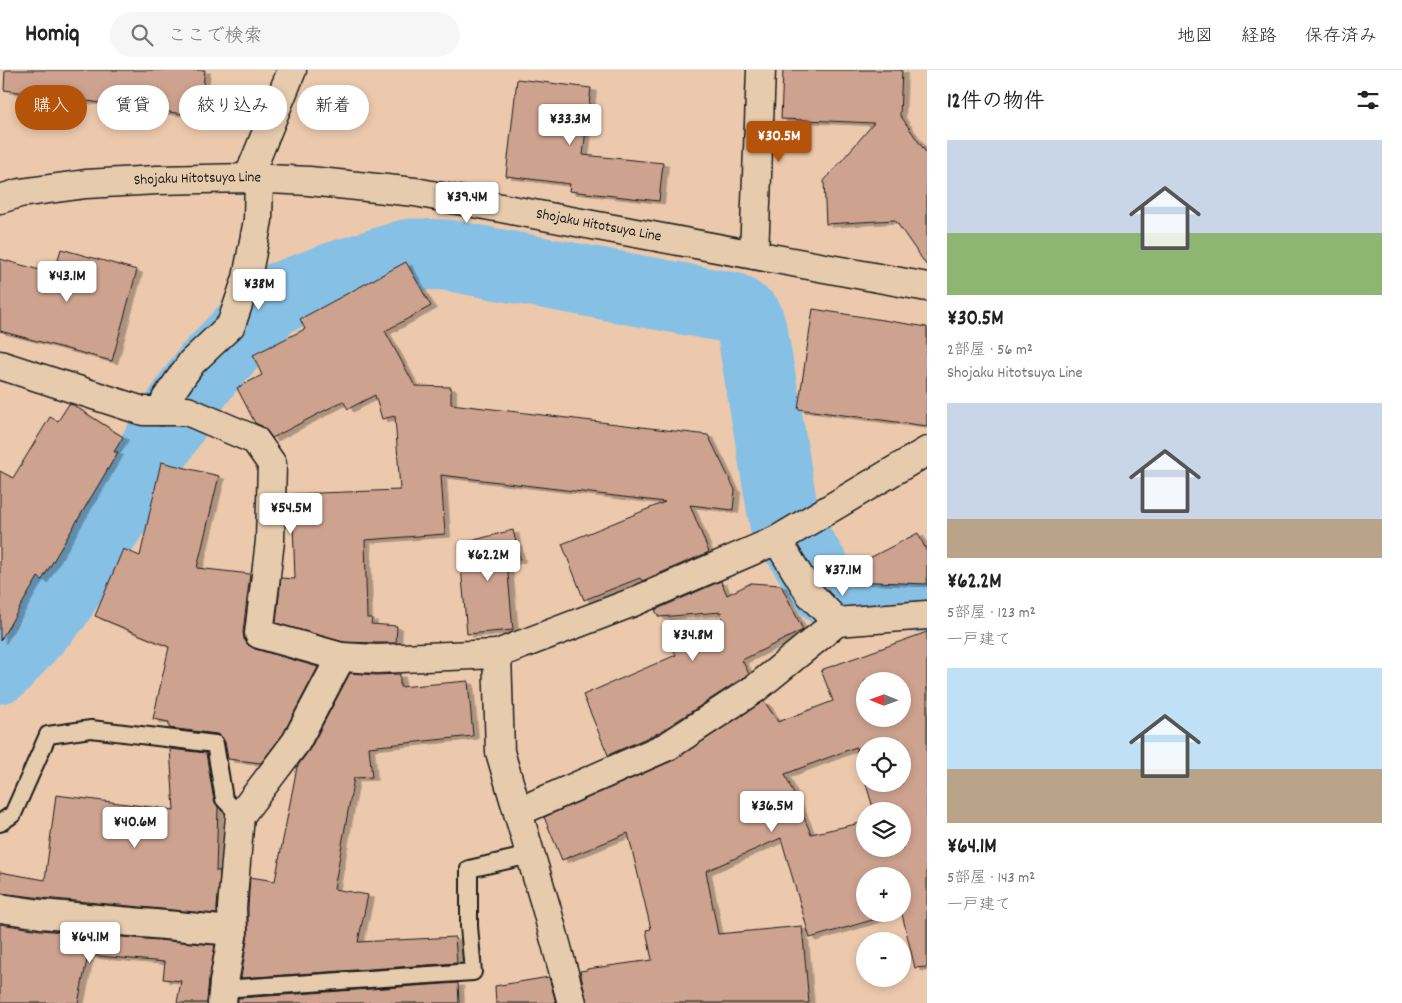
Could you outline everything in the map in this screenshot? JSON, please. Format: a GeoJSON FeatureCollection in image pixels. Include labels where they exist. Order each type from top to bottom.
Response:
{"type":"FeatureCollection","features":[{"type":"Feature","properties":{"kind":"street"},"geometry":{"type":"LineString","coordinates":[[171,411],[166,399],[192,362],[231,324],[247,278],[258,220],[254,178],[292,70]]}},
{"type":"Feature","properties":{"kind":"street"},"geometry":{"type":"LineString","coordinates":[[754,255],[762,70]]}},
{"type":"Feature","properties":{"kind":"street","name":"Shojaku Hitotsuya Line"},"geometry":{"type":"LineString","coordinates":[[0,199],[20,193],[86,184],[254,178],[309,181],[415,192],[927,288]]}},
{"type":"Feature","properties":{"kind":"street"},"geometry":{"type":"LineString","coordinates":[[0,365],[143,411],[171,411],[255,440],[272,464],[270,541],[259,634],[341,656],[377,659],[497,654],[631,603],[786,535],[927,451]]}},
{"type":"Feature","properties":{"kind":"street"},"geometry":{"type":"LineString","coordinates":[[786,535],[810,594],[837,622]]}},
{"type":"Feature","properties":{"kind":"street"},"geometry":{"type":"LineString","coordinates":[[518,812],[668,746],[756,688],[837,622],[927,615]]}},
{"type":"Feature","properties":{"kind":"street"},"geometry":{"type":"LineString","coordinates":[[497,654],[500,752],[572,1003]]}},
{"type":"Feature","properties":{"kind":"street"},"geometry":{"type":"LineString","coordinates":[[222,996],[233,931],[232,908],[240,816],[296,742],[341,656]]}},
{"type":"Feature","properties":{"kind":"street"},"geometry":{"type":"LineString","coordinates":[[0,908],[41,914],[233,931]]}},
{"type":"Feature","properties":{"kind":"lane"},"geometry":{"type":"LineString","coordinates":[[0,823],[13,814],[48,735],[92,728],[215,744],[224,799],[240,816]]}},
{"type":"Feature","properties":{"kind":"lane"},"geometry":{"type":"LineString","coordinates":[[222,996],[473,972],[469,869],[530,855]]}},
{"type":"Feature","properties":{"kind":"building"},"geometry":{"type":"Polygon","coordinates":[[[5,70],[205,70],[203,85],[179,85],[179,113],[169,112],[169,85],[97,85],[97,102],[87,101],[87,85],[15,85],[15,91],[4,90],[5,70]]]}},
{"type":"Feature","properties":{"kind":"building"},"geometry":{"type":"Polygon","coordinates":[[[783,70],[902,70],[900,115],[927,154],[927,266],[895,220],[826,224],[824,181],[874,123],[781,119],[783,70]]]}},
{"type":"Feature","properties":{"kind":"building"},"geometry":{"type":"Polygon","coordinates":[[[517,79],[591,88],[583,155],[663,163],[659,201],[569,191],[570,184],[506,176],[517,79]]]}},
{"type":"Feature","properties":{"kind":"building"},"geometry":{"type":"Polygon","coordinates":[[[61,249],[137,270],[112,361],[0,331],[0,259],[54,274],[61,249]]]}},
{"type":"Feature","properties":{"kind":"building"},"geometry":{"type":"Polygon","coordinates":[[[406,262],[431,306],[385,331],[415,386],[451,387],[451,404],[708,435],[735,490],[733,510],[690,505],[709,552],[642,581],[640,578],[584,600],[562,544],[665,502],[441,475],[445,534],[365,540],[367,618],[372,618],[371,624],[397,626],[396,643],[344,642],[276,623],[281,578],[295,579],[292,494],[400,490],[395,416],[382,419],[375,395],[348,409],[343,401],[272,438],[262,426],[255,423],[237,388],[262,375],[253,355],[305,329],[300,319],[406,262]]]}},
{"type":"Feature","properties":{"kind":"building"},"geometry":{"type":"Polygon","coordinates":[[[813,309],[927,327],[927,426],[798,409],[813,309]]]}},
{"type":"Feature","properties":{"kind":"building"},"geometry":{"type":"Polygon","coordinates":[[[69,404],[123,437],[114,452],[118,452],[42,580],[38,577],[0,641],[0,471],[13,478],[50,417],[58,421],[69,404]]]}},
{"type":"Feature","properties":{"kind":"building"},"geometry":{"type":"Polygon","coordinates":[[[161,462],[219,476],[197,568],[250,574],[243,632],[244,639],[248,645],[255,649],[318,667],[283,734],[261,763],[228,759],[225,742],[217,734],[169,728],[169,722],[153,719],[169,647],[95,616],[123,549],[140,556],[161,462]]]}},
{"type":"Feature","properties":{"kind":"building"},"geometry":{"type":"Polygon","coordinates":[[[513,530],[520,559],[507,563],[513,630],[467,634],[459,544],[513,530]]]}},
{"type":"Feature","properties":{"kind":"building"},"geometry":{"type":"Polygon","coordinates":[[[918,533],[927,552],[927,584],[827,580],[918,533]]]}},
{"type":"Feature","properties":{"kind":"building"},"geometry":{"type":"Polygon","coordinates":[[[721,581],[727,595],[751,583],[781,585],[803,630],[742,660],[749,674],[660,732],[608,755],[583,695],[676,655],[668,638],[722,619],[721,612],[659,617],[655,610],[721,581]]]}},
{"type":"Feature","properties":{"kind":"building"},"geometry":{"type":"Polygon","coordinates":[[[927,632],[927,967],[915,968],[911,951],[911,932],[906,932],[904,922],[911,922],[911,867],[856,867],[856,922],[865,922],[810,938],[781,838],[706,871],[718,934],[802,926],[809,1003],[587,1003],[580,971],[652,960],[646,930],[651,929],[628,833],[562,860],[544,817],[674,760],[764,701],[778,722],[833,701],[821,670],[927,632]],[[856,737],[856,747],[785,774],[811,834],[856,824],[856,857],[911,857],[911,802],[871,802],[868,792],[911,792],[911,737],[856,737]]]}},
{"type":"Feature","properties":{"kind":"building"},"geometry":{"type":"Polygon","coordinates":[[[350,673],[400,674],[400,687],[468,681],[473,736],[369,747],[372,777],[354,778],[334,889],[368,895],[358,942],[455,937],[457,963],[241,978],[248,934],[250,877],[275,881],[297,767],[310,749],[350,673]]]}},
{"type":"Feature","properties":{"kind":"building"},"geometry":{"type":"Polygon","coordinates":[[[170,749],[206,753],[214,801],[218,807],[216,871],[220,871],[217,914],[0,893],[0,872],[45,880],[56,795],[174,810],[170,749]]]}},
{"type":"Feature","properties":{"kind":"building"},"geometry":{"type":"Polygon","coordinates":[[[0,924],[40,930],[215,945],[207,1003],[177,1003],[181,981],[163,979],[165,962],[88,955],[78,1003],[0,1003],[0,924]]]}},
{"type":"Feature","properties":{"kind":"building"},"geometry":{"type":"Polygon","coordinates":[[[549,977],[556,1003],[496,1003],[495,986],[549,977]]]}},
{"type":"Feature","properties":{"kind":"building"},"geometry":{"type":"Polygon","coordinates":[[[458,983],[459,1003],[238,1003],[238,998],[458,983]]]}},
{"type":"Feature","properties":{"kind":"waterway"},"geometry":{"type":"LineString","coordinates":[[0,668],[55,607],[189,395],[209,368],[273,300],[336,277],[410,254],[447,255],[732,308],[748,319],[753,336],[785,524],[828,591],[841,595],[927,597]]}}]}
